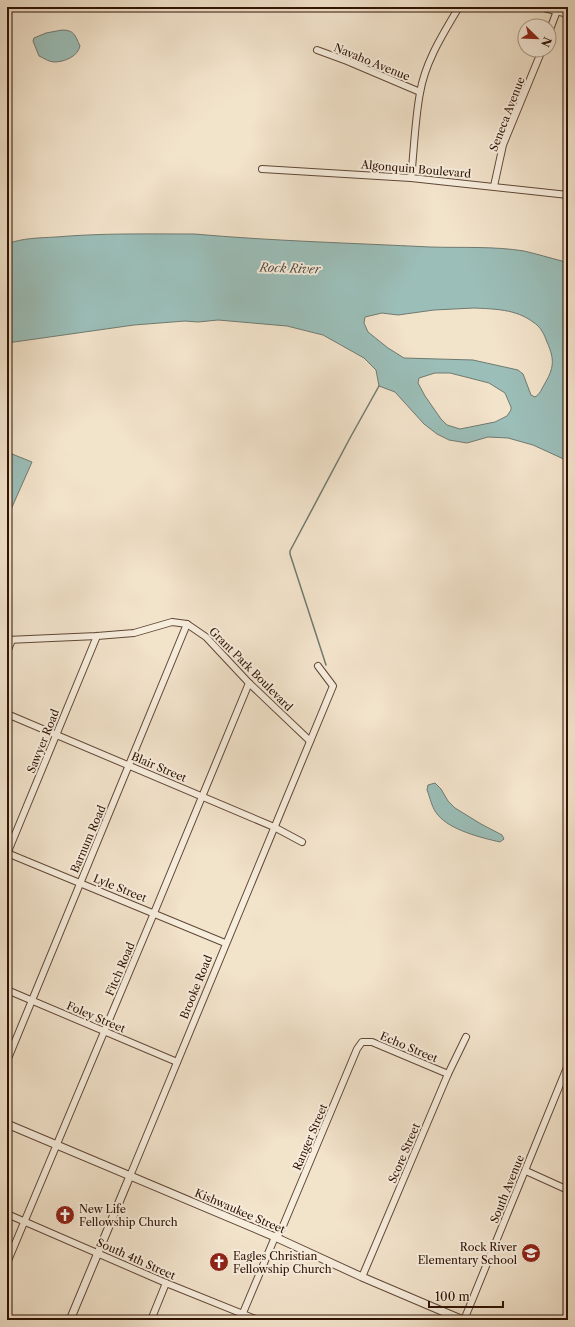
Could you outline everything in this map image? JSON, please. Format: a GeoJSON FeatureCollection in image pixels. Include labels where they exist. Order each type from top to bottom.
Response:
{"type":"FeatureCollection","features":[{"type":"Feature","properties":{"kind":"street"},"geometry":{"type":"LineString","coordinates":[[411,178],[420,92],[428,66],[438,43],[459,7]]}},
{"type":"Feature","properties":{"kind":"street"},"geometry":{"type":"LineString","coordinates":[[540,7],[568,14]]}},
{"type":"Feature","properties":{"kind":"street"},"geometry":{"type":"LineString","coordinates":[[554,18],[557,11]]}},
{"type":"Feature","properties":{"kind":"street","name":"Navaho Avenue"},"geometry":{"type":"LineString","coordinates":[[317,50],[420,92]]}},
{"type":"Feature","properties":{"kind":"street","name":"Seneca Avenue"},"geometry":{"type":"LineString","coordinates":[[494,186],[503,146],[539,58]]}},
{"type":"Feature","properties":{"kind":"street","name":"Algonquin Boulevard"},"geometry":{"type":"LineString","coordinates":[[262,169],[411,178],[568,195]]}},
{"type":"Feature","properties":{"kind":"street"},"geometry":{"type":"LineString","coordinates":[[7,652],[10,640],[97,636],[134,632],[172,622],[187,624]]}},
{"type":"Feature","properties":{"kind":"street","name":"Grant Park Boulevard"},"geometry":{"type":"LineString","coordinates":[[187,624],[206,637],[249,683],[310,740]]}},
{"type":"Feature","properties":{"kind":"street","name":"Barnum Road"},"geometry":{"type":"LineString","coordinates":[[7,1061],[187,624]]}},
{"type":"Feature","properties":{"kind":"street","name":"Sawyer Road"},"geometry":{"type":"LineString","coordinates":[[7,854],[97,636]]}},
{"type":"Feature","properties":{"kind":"street","name":"Brooke Road"},"geometry":{"type":"LineString","coordinates":[[70,1320],[225,943],[333,686],[318,666]]}},
{"type":"Feature","properties":{"kind":"street","name":"Fitch Road"},"geometry":{"type":"LineString","coordinates":[[7,1262],[105,1031],[249,683]]}},
{"type":"Feature","properties":{"kind":"street","name":"Blair Street"},"geometry":{"type":"LineString","coordinates":[[7,714],[274,827],[302,842]]}},
{"type":"Feature","properties":{"kind":"street","name":"Lyle Street"},"geometry":{"type":"LineString","coordinates":[[7,854],[225,943]]}},
{"type":"Feature","properties":{"kind":"street","name":"Foley Street"},"geometry":{"type":"LineString","coordinates":[[7,990],[177,1062]]}},
{"type":"Feature","properties":{"kind":"street","name":"Score Street"},"geometry":{"type":"LineString","coordinates":[[362,1277],[448,1074],[466,1037]]}},
{"type":"Feature","properties":{"kind":"street","name":"Echo Street"},"geometry":{"type":"LineString","coordinates":[[362,1042],[372,1042],[448,1074]]}},
{"type":"Feature","properties":{"kind":"street","name":"Ranger Street"},"geometry":{"type":"LineString","coordinates":[[241,1317],[275,1237],[280,1233],[357,1049],[362,1042]]}},
{"type":"Feature","properties":{"kind":"street","name":"South Avenue"},"geometry":{"type":"LineString","coordinates":[[463,1320],[526,1171],[568,1065]]}},
{"type":"Feature","properties":{"kind":"street","name":"Kishwaukee Street"},"geometry":{"type":"LineString","coordinates":[[7,1124],[275,1237],[362,1277],[463,1320]]}},
{"type":"Feature","properties":{"kind":"street"},"geometry":{"type":"LineString","coordinates":[[526,1171],[568,1190]]}},
{"type":"Feature","properties":{"kind":"street","name":"South 4th Street"},"geometry":{"type":"LineString","coordinates":[[7,1214],[241,1317],[258,1320]]}},
{"type":"Feature","properties":{"kind":"street"},"geometry":{"type":"LineString","coordinates":[[151,1320],[166,1283]]}},
{"type":"Feature","properties":{"kind":"water"},"geometry":{"type":"Polygon","coordinates":[[[62,30],[72,32],[75,36],[80,46],[77,53],[67,60],[58,62],[50,61],[39,56],[33,41],[34,38],[46,33],[62,30]]]}},
{"type":"Feature","properties":{"kind":"water","name":"Rock River"},"geometry":{"type":"Polygon","coordinates":[[[194,234],[430,247],[501,248],[524,251],[568,264],[568,461],[533,445],[508,438],[488,437],[467,443],[449,440],[437,434],[424,424],[395,392],[379,386],[376,370],[364,358],[323,335],[287,326],[218,320],[198,322],[185,321],[134,325],[7,343],[7,244],[31,239],[90,235],[194,234]],[[474,308],[434,310],[398,315],[382,313],[365,317],[364,323],[368,332],[388,348],[404,358],[473,360],[518,370],[523,374],[531,395],[535,397],[537,396],[550,374],[552,364],[550,348],[540,328],[519,314],[497,309],[474,308]],[[435,373],[419,378],[418,383],[425,396],[447,425],[460,429],[495,422],[507,416],[511,410],[505,393],[489,383],[450,373],[435,373]]]}},
{"type":"Feature","properties":{"kind":"water"},"geometry":{"type":"Polygon","coordinates":[[[7,452],[32,462],[9,514],[7,514],[7,452]]]}},
{"type":"Feature","properties":{"kind":"water"},"geometry":{"type":"Polygon","coordinates":[[[435,783],[455,808],[502,835],[504,839],[500,842],[476,836],[458,829],[443,820],[434,810],[427,790],[428,785],[435,783]]]}},
{"type":"Feature","properties":{"kind":"waterway"},"geometry":{"type":"LineString","coordinates":[[326,665],[290,551],[379,386]]}},
{"type":"Feature","properties":{"kind":"place","name":"New Life Fellowship Church"},"geometry":{"type":"Point","coordinates":[65,1215]}},
{"type":"Feature","properties":{"kind":"place","name":"Rock River Elementary School"},"geometry":{"type":"Point","coordinates":[531,1253]}},
{"type":"Feature","properties":{"kind":"place","name":"Eagles Christian Fellowship Church"},"geometry":{"type":"Point","coordinates":[219,1262]}}]}
